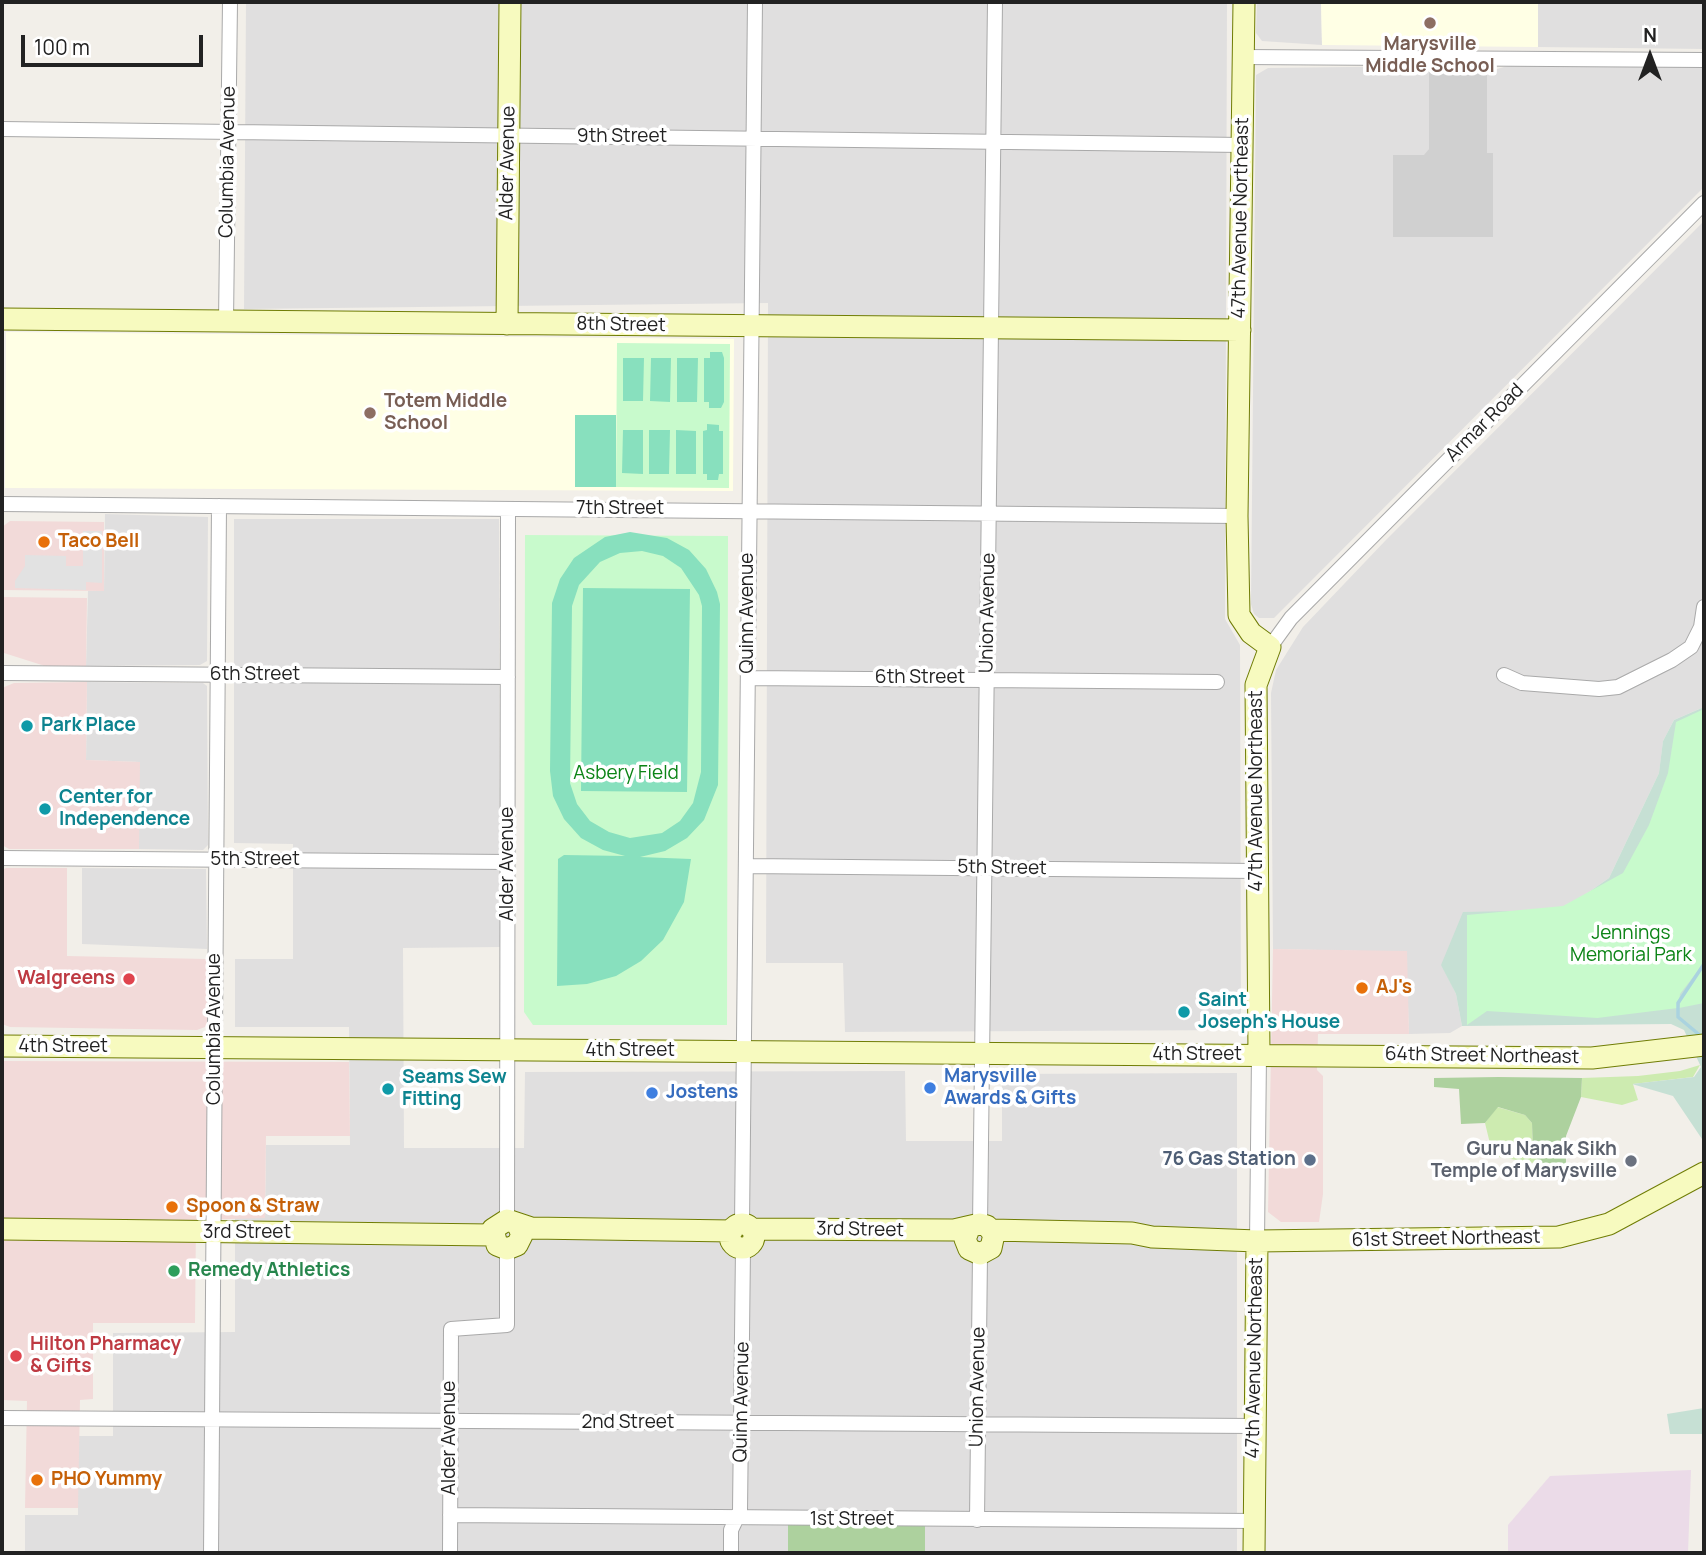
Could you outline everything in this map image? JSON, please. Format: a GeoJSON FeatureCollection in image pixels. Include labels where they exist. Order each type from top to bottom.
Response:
{"type":"FeatureCollection","features":[{"type":"Feature","properties":{"kind":"street","name":"Columbia Avenue"},"geometry":{"type":"LineString","coordinates":[[226,321],[230,2]]}},
{"type":"Feature","properties":{"kind":"street","name":"Alder Avenue"},"geometry":{"type":"LineString","coordinates":[[507,324],[510,2]]}},
{"type":"Feature","properties":{"kind":"street","name":"Quinn Avenue"},"geometry":{"type":"LineString","coordinates":[[731,1553],[731,1530],[740,1511],[755,2]]}},
{"type":"Feature","properties":{"kind":"street","name":"Union Avenue"},"geometry":{"type":"LineString","coordinates":[[977,1520],[995,2]]}},
{"type":"Feature","properties":{"kind":"street","name":"47th Avenue Northeast"},"geometry":{"type":"LineString","coordinates":[[1244,2],[1237,516],[1239,615],[1251,634],[1270,648],[1256,685],[1259,1055],[1254,1553]]}},
{"type":"Feature","properties":{"kind":"street"},"geometry":{"type":"LineString","coordinates":[[1243,57],[1704,61]]}},
{"type":"Feature","properties":{"kind":"street","name":"9th Street"},"geometry":{"type":"LineString","coordinates":[[2,130],[1242,145]]}},
{"type":"Feature","properties":{"kind":"street","name":"Armar Road"},"geometry":{"type":"LineString","coordinates":[[1270,648],[1291,618],[1704,203]]}},
{"type":"Feature","properties":{"kind":"street","name":"8th Street"},"geometry":{"type":"LineString","coordinates":[[2,319],[1240,330]]}},
{"type":"Feature","properties":{"kind":"street","name":"7th Street"},"geometry":{"type":"LineString","coordinates":[[2,503],[1237,516]]}},
{"type":"Feature","properties":{"kind":"street","name":"Columbia Avenue"},"geometry":{"type":"LineString","coordinates":[[211,1553],[219,506]]}},
{"type":"Feature","properties":{"kind":"street","name":"Alder Avenue"},"geometry":{"type":"LineString","coordinates":[[450,1553],[451,1328],[507,1325],[508,509]]}},
{"type":"Feature","properties":{"kind":"street"},"geometry":{"type":"LineString","coordinates":[[1504,675],[1521,683],[1599,689],[1618,687],[1672,660],[1691,647],[1701,627],[1704,607]]}},
{"type":"Feature","properties":{"kind":"street","name":"6th Street"},"geometry":{"type":"LineString","coordinates":[[2,673],[508,677]]}},
{"type":"Feature","properties":{"kind":"street","name":"6th Street"},"geometry":{"type":"LineString","coordinates":[[749,678],[1217,682]]}},
{"type":"Feature","properties":{"kind":"street","name":"5th Street"},"geometry":{"type":"LineString","coordinates":[[2,858],[508,862]]}},
{"type":"Feature","properties":{"kind":"street","name":"5th Street"},"geometry":{"type":"LineString","coordinates":[[748,866],[1256,871]]}},
{"type":"Feature","properties":{"kind":"street","name":"4th Street"},"geometry":{"type":"LineString","coordinates":[[2,1046],[1259,1055]]}},
{"type":"Feature","properties":{"kind":"street","name":"64th Street Northeast"},"geometry":{"type":"LineString","coordinates":[[1259,1055],[1592,1058],[1694,1047]]}},
{"type":"Feature","properties":{"kind":"street","name":"61st Street Northeast"},"geometry":{"type":"LineString","coordinates":[[1257,1241],[1524,1240],[1559,1237],[1609,1224],[1704,1172]]}},
{"type":"Feature","properties":{"kind":"street","name":"3rd Street"},"geometry":{"type":"LineString","coordinates":[[2,1229],[980,1238],[1132,1233],[1152,1237],[1257,1241]]}},
{"type":"Feature","properties":{"kind":"street","name":"2nd Street"},"geometry":{"type":"LineString","coordinates":[[2,1418],[1254,1426]]}},
{"type":"Feature","properties":{"kind":"street","name":"1st Street"},"geometry":{"type":"LineString","coordinates":[[450,1515],[736,1520],[1254,1521]]}},
{"type":"Feature","properties":{"kind":"shaded area"},"geometry":{"type":"Polygon","coordinates":[[[246,2],[1227,2],[1225,619],[1240,645],[1241,1030],[845,1032],[843,963],[766,963],[768,303],[244,309],[246,2]]]}},
{"type":"Feature","properties":{"kind":"shaded area"},"geometry":{"type":"Polygon","coordinates":[[[1257,2],[1321,2],[1322,45],[1262,41],[1256,33],[1257,2]]]}},
{"type":"Feature","properties":{"kind":"shaded area","name":"Marysville Middle School"},"geometry":{"type":"Polygon","coordinates":[[[1321,2],[1538,2],[1538,47],[1322,45],[1321,2]]]}},
{"type":"Feature","properties":{"kind":"shaded area"},"geometry":{"type":"Polygon","coordinates":[[[1538,2],[1704,2],[1704,49],[1538,47],[1538,2]]]}},
{"type":"Feature","properties":{"kind":"shaded area"},"geometry":{"type":"Polygon","coordinates":[[[1514,64],[1704,66],[1704,187],[1274,618],[1259,618],[1254,614],[1251,604],[1256,75],[1268,68],[1429,66],[1429,149],[1393,237],[1492,153],[1487,153],[1487,72],[1514,64]]]}},
{"type":"Feature","properties":{"kind":"shaded area"},"geometry":{"type":"Polygon","coordinates":[[[1429,72],[1487,72],[1487,153],[1493,153],[1493,237],[1393,237],[1393,155],[1424,155],[1429,149],[1429,72]]]}},
{"type":"Feature","properties":{"kind":"shaded area"},"geometry":{"type":"Polygon","coordinates":[[[1704,221],[1704,707],[1674,720],[1663,741],[1659,773],[1609,878],[1563,910],[1442,965],[1456,994],[1462,1026],[1450,1033],[1409,1034],[1406,952],[1273,949],[1271,693],[1276,670],[1303,627],[1704,221]]]}},
{"type":"Feature","properties":{"kind":"shaded area","name":"Totem Middle School"},"geometry":{"type":"Polygon","coordinates":[[[6,332],[734,339],[733,491],[5,488],[6,332]]]}},
{"type":"Feature","properties":{"kind":"shaded area"},"geometry":{"type":"Polygon","coordinates":[[[105,514],[208,517],[207,661],[200,665],[86,666],[88,591],[104,591],[105,514]]]}},
{"type":"Feature","properties":{"kind":"shaded area"},"geometry":{"type":"Polygon","coordinates":[[[234,519],[499,519],[500,947],[403,948],[404,1148],[524,1148],[525,1072],[905,1071],[906,1141],[1002,1141],[1002,1074],[1237,1073],[1237,1553],[925,1553],[925,1514],[788,1514],[788,1553],[25,1553],[25,1515],[78,1515],[78,1436],[113,1436],[113,1333],[235,1332],[235,1218],[265,1218],[266,1145],[350,1145],[349,1027],[235,1027],[235,959],[293,959],[293,844],[234,843],[234,519]]]}},
{"type":"Feature","properties":{"kind":"shaded area"},"geometry":{"type":"Polygon","coordinates":[[[10,521],[104,522],[104,591],[2,590],[2,527],[10,521]]]}},
{"type":"Feature","properties":{"kind":"shaded area"},"geometry":{"type":"Polygon","coordinates":[[[83,531],[102,531],[102,583],[86,582],[86,590],[15,588],[15,581],[25,566],[25,555],[66,556],[66,566],[83,566],[83,531]]]}},
{"type":"Feature","properties":{"kind":"shaded area"},"geometry":{"type":"Polygon","coordinates":[[[2,597],[87,598],[86,666],[45,666],[4,653],[2,597]]]}},
{"type":"Feature","properties":{"kind":"shaded area"},"geometry":{"type":"Polygon","coordinates":[[[87,682],[203,683],[207,686],[208,845],[203,850],[139,849],[139,762],[86,760],[87,682]]]}},
{"type":"Feature","properties":{"kind":"shaded area"},"geometry":{"type":"Polygon","coordinates":[[[87,682],[86,760],[140,762],[139,849],[9,849],[2,845],[2,688],[14,683],[87,682]]]}},
{"type":"Feature","properties":{"kind":"shaded area"},"geometry":{"type":"Polygon","coordinates":[[[67,868],[67,956],[206,959],[208,1022],[205,1027],[197,1030],[10,1027],[2,1024],[2,870],[67,868]]]}},
{"type":"Feature","properties":{"kind":"shaded area"},"geometry":{"type":"Polygon","coordinates":[[[82,868],[206,869],[207,949],[82,944],[82,868]]]}},
{"type":"Feature","properties":{"kind":"shaded area"},"geometry":{"type":"Polygon","coordinates":[[[1273,949],[1407,951],[1409,1034],[1318,1034],[1317,1070],[1323,1076],[1323,1194],[1319,1222],[1281,1222],[1268,1212],[1273,949]]]}},
{"type":"Feature","properties":{"kind":"shaded area"},"geometry":{"type":"Polygon","coordinates":[[[2,1061],[349,1062],[350,1136],[266,1136],[265,1218],[196,1220],[195,1323],[93,1323],[93,1399],[80,1400],[78,1508],[25,1508],[27,1401],[2,1400],[2,1061]]]}},
{"type":"Feature","properties":{"kind":"shaded area"},"geometry":{"type":"Polygon","coordinates":[[[1691,1470],[1688,1553],[1508,1553],[1508,1525],[1550,1476],[1691,1470]]]}},
{"type":"Feature","properties":{"kind":"green space"},"geometry":{"type":"Polygon","coordinates":[[[617,343],[730,344],[729,488],[616,487],[617,343]]]}},
{"type":"Feature","properties":{"kind":"green space"},"geometry":{"type":"Polygon","coordinates":[[[710,352],[722,352],[724,358],[724,402],[721,408],[709,408],[709,402],[704,402],[704,358],[710,358],[710,352]]]}},
{"type":"Feature","properties":{"kind":"green space"},"geometry":{"type":"Polygon","coordinates":[[[623,358],[644,358],[643,401],[623,401],[623,358]]]}},
{"type":"Feature","properties":{"kind":"green space"},"geometry":{"type":"Polygon","coordinates":[[[651,358],[671,358],[670,402],[650,401],[651,358]]]}},
{"type":"Feature","properties":{"kind":"green space"},"geometry":{"type":"Polygon","coordinates":[[[677,358],[698,358],[697,402],[677,402],[677,358]]]}},
{"type":"Feature","properties":{"kind":"green space"},"geometry":{"type":"Polygon","coordinates":[[[575,415],[616,415],[616,487],[575,487],[575,415]]]}},
{"type":"Feature","properties":{"kind":"green space"},"geometry":{"type":"Polygon","coordinates":[[[707,424],[719,425],[719,431],[723,431],[723,474],[719,474],[718,480],[707,480],[707,474],[703,474],[703,431],[707,430],[707,424]]]}},
{"type":"Feature","properties":{"kind":"green space"},"geometry":{"type":"Polygon","coordinates":[[[623,430],[643,430],[643,474],[622,473],[623,430]]]}},
{"type":"Feature","properties":{"kind":"green space"},"geometry":{"type":"Polygon","coordinates":[[[649,430],[670,430],[669,474],[649,474],[649,430]]]}},
{"type":"Feature","properties":{"kind":"green space"},"geometry":{"type":"Polygon","coordinates":[[[676,430],[696,431],[696,474],[676,474],[676,430]]]}},
{"type":"Feature","properties":{"kind":"green space"},"geometry":{"type":"Polygon","coordinates":[[[630,532],[667,538],[689,550],[706,569],[717,592],[720,604],[718,785],[704,820],[687,838],[665,851],[640,857],[691,859],[684,902],[663,940],[641,961],[616,976],[587,984],[557,986],[558,859],[564,855],[625,856],[603,850],[581,838],[564,819],[553,796],[550,771],[552,603],[560,579],[574,558],[605,537],[630,532]],[[642,551],[620,553],[600,562],[579,585],[572,606],[570,783],[577,804],[590,821],[609,832],[630,838],[662,833],[680,821],[693,803],[701,772],[702,606],[699,595],[681,568],[663,556],[642,551]]]}},
{"type":"Feature","properties":{"kind":"green space","name":"Asbery Field"},"geometry":{"type":"Polygon","coordinates":[[[525,535],[728,536],[727,1025],[533,1025],[524,1012],[525,535]]]}},
{"type":"Feature","properties":{"kind":"green space"},"geometry":{"type":"Polygon","coordinates":[[[583,588],[690,589],[687,792],[581,791],[583,588]]]}},
{"type":"Feature","properties":{"kind":"green space","name":"Jennings Memorial Park"},"geometry":{"type":"Polygon","coordinates":[[[1704,707],[1704,1142],[1673,1096],[1632,1084],[1694,1077],[1701,1067],[1684,1030],[1671,1024],[1462,1026],[1456,994],[1441,965],[1463,912],[1563,910],[1609,878],[1659,773],[1663,741],[1674,720],[1704,707]]]}},
{"type":"Feature","properties":{"kind":"green space","name":"Jennings Memorial Park"},"geometry":{"type":"Polygon","coordinates":[[[1704,709],[1704,963],[1680,994],[1678,1008],[1597,1018],[1487,1011],[1467,1025],[1467,915],[1563,906],[1623,873],[1649,825],[1668,773],[1676,722],[1704,709]]]}},
{"type":"Feature","properties":{"kind":"green space","name":"Jennings Memorial Park"},"geometry":{"type":"Polygon","coordinates":[[[1704,966],[1704,1003],[1679,1008],[1682,995],[1704,966]]]}},
{"type":"Feature","properties":{"kind":"green space"},"geometry":{"type":"Polygon","coordinates":[[[1700,1065],[1693,1077],[1633,1084],[1638,1100],[1622,1105],[1581,1097],[1582,1078],[1638,1076],[1680,1071],[1700,1065]]]}},
{"type":"Feature","properties":{"kind":"green space"},"geometry":{"type":"Polygon","coordinates":[[[1434,1078],[1582,1078],[1581,1097],[1566,1136],[1566,1165],[1540,1164],[1533,1152],[1532,1123],[1525,1115],[1498,1107],[1485,1123],[1461,1124],[1459,1089],[1434,1087],[1434,1078]]]}},
{"type":"Feature","properties":{"kind":"green space"},"geometry":{"type":"Polygon","coordinates":[[[1497,1107],[1525,1115],[1532,1123],[1533,1152],[1540,1164],[1493,1156],[1485,1123],[1497,1107]]]}},
{"type":"Feature","properties":{"kind":"green space"},"geometry":{"type":"Polygon","coordinates":[[[1704,1408],[1704,1434],[1670,1434],[1667,1414],[1704,1408]]]}},
{"type":"Feature","properties":{"kind":"green space"},"geometry":{"type":"Polygon","coordinates":[[[788,1524],[925,1526],[925,1553],[788,1553],[788,1524]]]}},
{"type":"Feature","properties":{"kind":"waterway"},"geometry":{"type":"LineString","coordinates":[[1702,1037],[1678,1017],[1678,1003],[1704,964]]}},
{"type":"Feature","properties":{"kind":"place","name":"Marysville Middle School"},"geometry":{"type":"Point","coordinates":[1430,23]}},
{"type":"Feature","properties":{"kind":"place","name":"Totem Middle School"},"geometry":{"type":"Point","coordinates":[370,413]}},
{"type":"Feature","properties":{"kind":"place","name":"Taco Bell"},"geometry":{"type":"Point","coordinates":[44,542]}},
{"type":"Feature","properties":{"kind":"place","name":"Park Place"},"geometry":{"type":"Point","coordinates":[27,726]}},
{"type":"Feature","properties":{"kind":"place","name":"Center for Independence"},"geometry":{"type":"Point","coordinates":[45,809]}},
{"type":"Feature","properties":{"kind":"place","name":"Walgreens"},"geometry":{"type":"Point","coordinates":[129,979]}},
{"type":"Feature","properties":{"kind":"place","name":"AJ's"},"geometry":{"type":"Point","coordinates":[1362,988]}},
{"type":"Feature","properties":{"kind":"place","name":"Saint Joseph's House"},"geometry":{"type":"Point","coordinates":[1184,1012]}},
{"type":"Feature","properties":{"kind":"place","name":"Marysville Awards & Gifts"},"geometry":{"type":"Point","coordinates":[930,1088]}},
{"type":"Feature","properties":{"kind":"place","name":"Seams Sew Fitting"},"geometry":{"type":"Point","coordinates":[388,1089]}},
{"type":"Feature","properties":{"kind":"place","name":"Jostens"},"geometry":{"type":"Point","coordinates":[652,1093]}},
{"type":"Feature","properties":{"kind":"place","name":"76 Gas Station"},"geometry":{"type":"Point","coordinates":[1310,1160]}},
{"type":"Feature","properties":{"kind":"place","name":"Guru Nanak Sikh Temple of Marysville"},"geometry":{"type":"Point","coordinates":[1631,1161]}},
{"type":"Feature","properties":{"kind":"place","name":"Spoon & Straw"},"geometry":{"type":"Point","coordinates":[172,1207]}},
{"type":"Feature","properties":{"kind":"place","name":"Remedy Athletics"},"geometry":{"type":"Point","coordinates":[174,1271]}},
{"type":"Feature","properties":{"kind":"place","name":"Hilton Pharmacy & Gifts"},"geometry":{"type":"Point","coordinates":[16,1356]}},
{"type":"Feature","properties":{"kind":"place","name":"PHO Yummy"},"geometry":{"type":"Point","coordinates":[37,1480]}}]}
